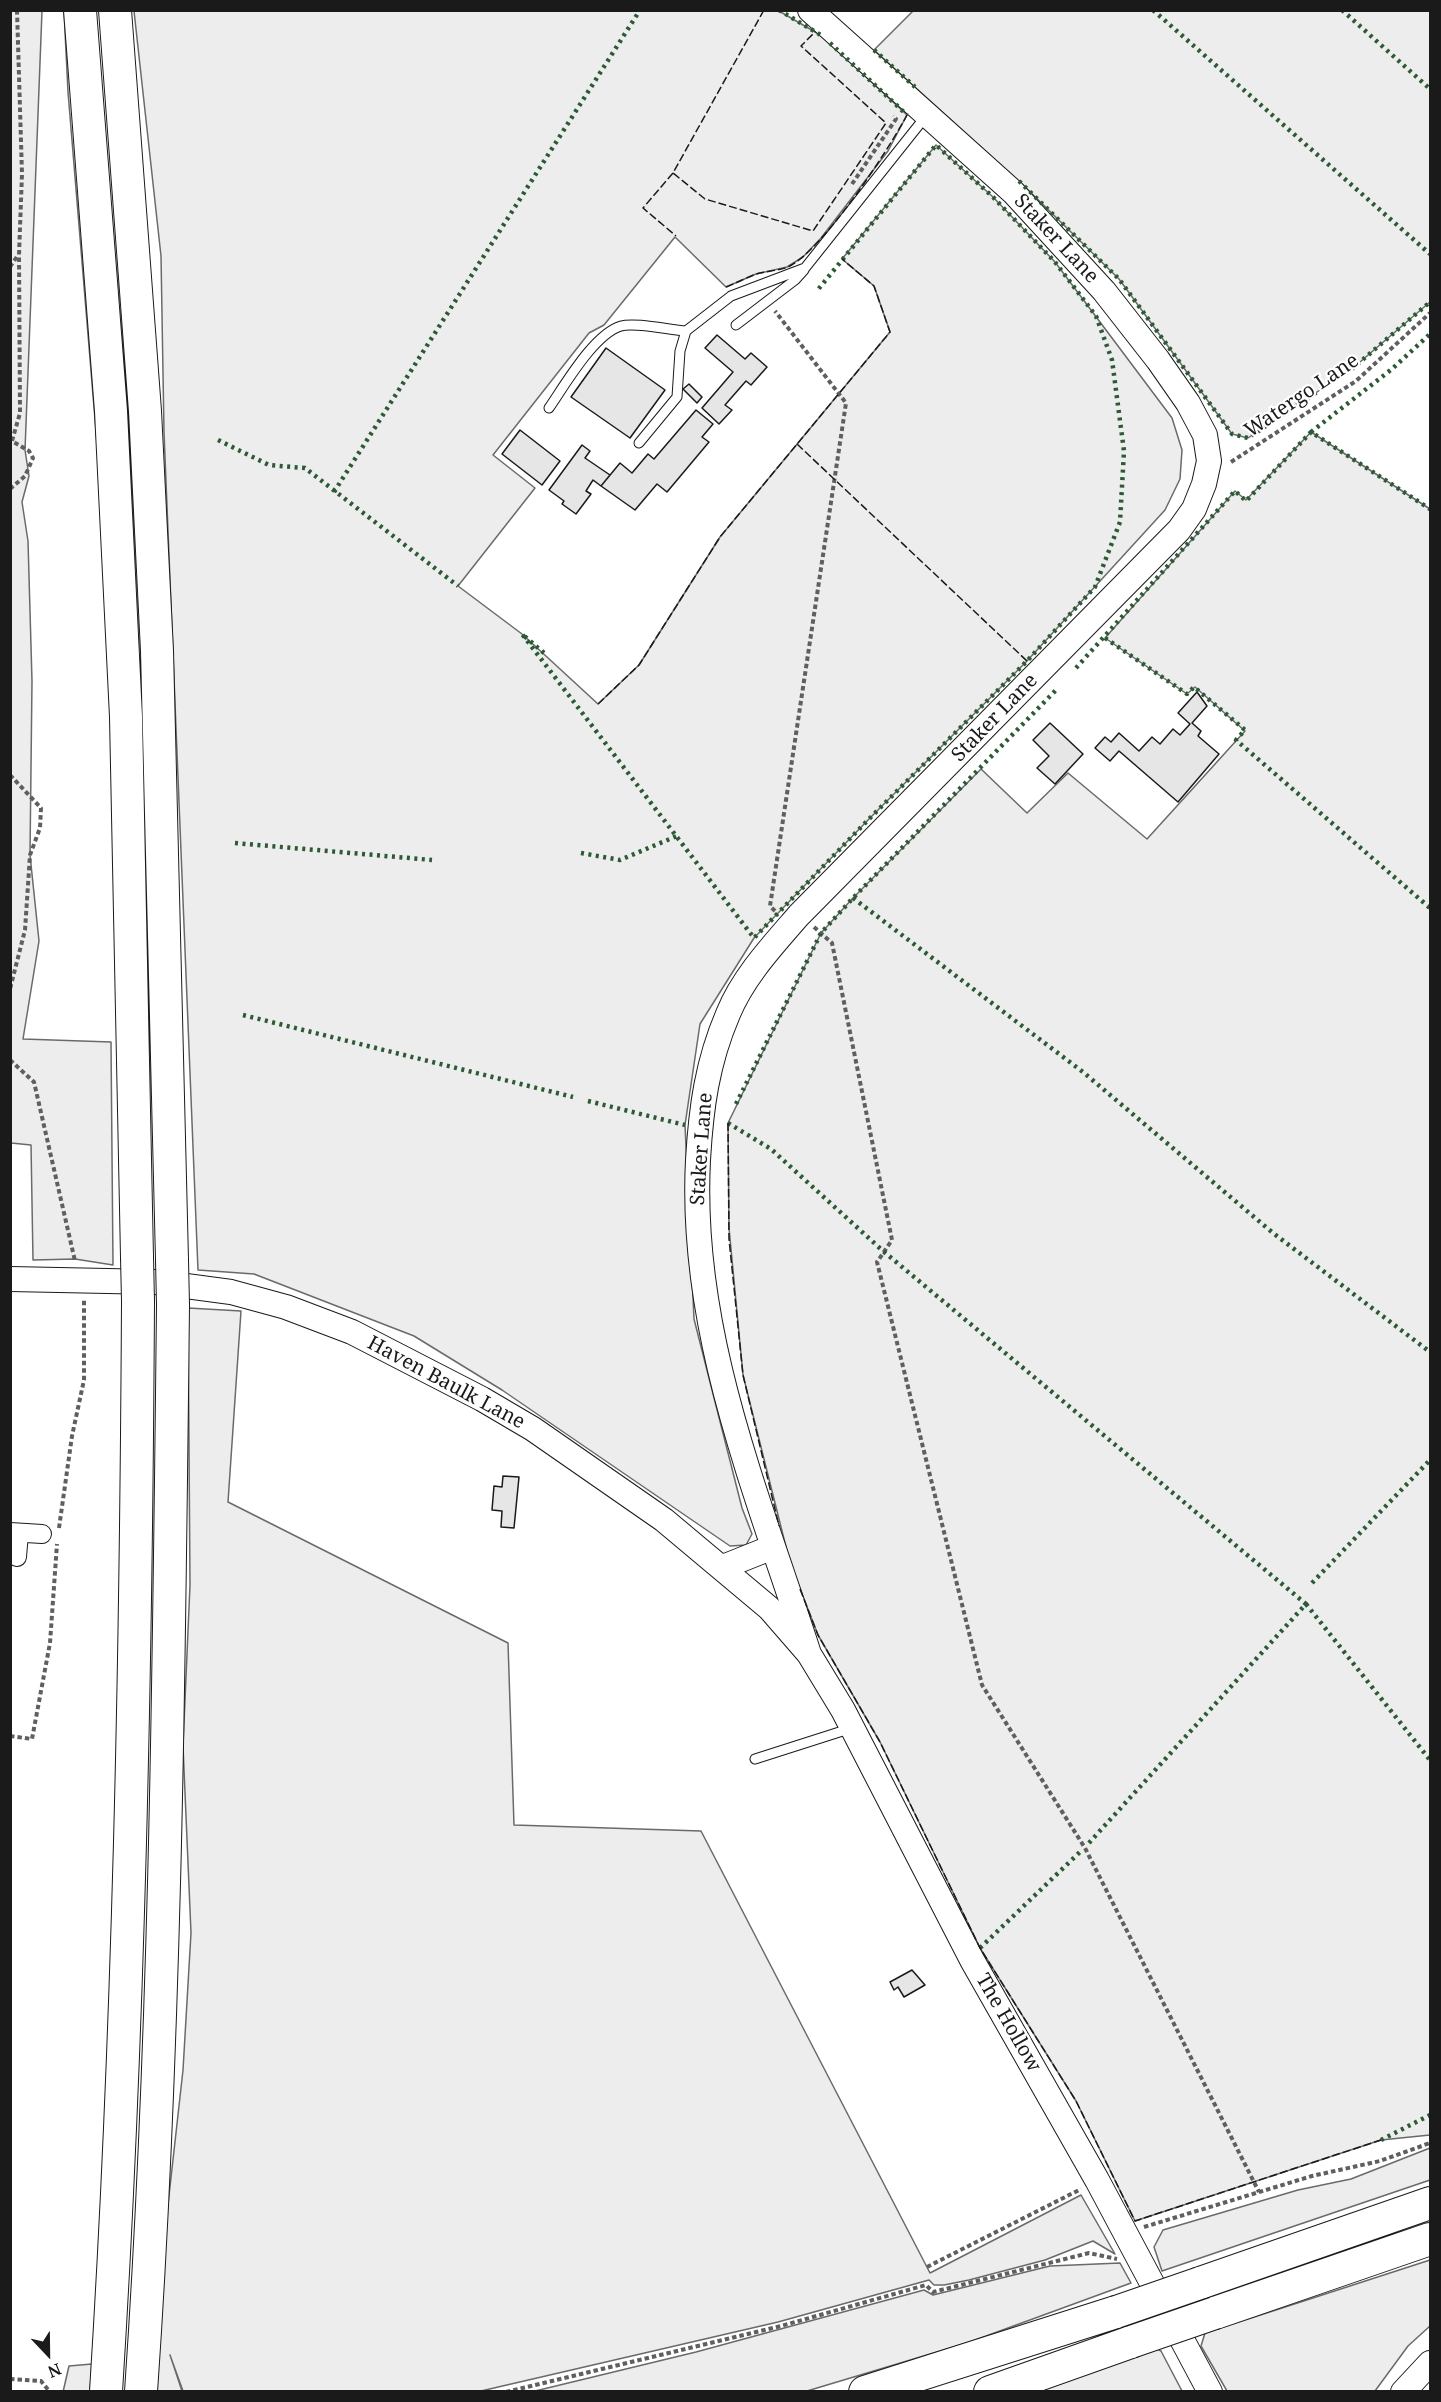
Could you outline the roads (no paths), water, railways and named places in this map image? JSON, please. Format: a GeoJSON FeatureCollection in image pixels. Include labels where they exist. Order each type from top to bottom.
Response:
{"type":"FeatureCollection","features":[{"type":"Feature","properties":{"kind":"highway"},"geometry":{"type":"LineString","coordinates":[[80,10],[111,411],[126,717],[138,1301],[131,1831],[121,2162],[106,2391]]}},
{"type":"Feature","properties":{"kind":"highway"},"geometry":{"type":"LineString","coordinates":[[114,10],[145,411],[157,651],[172,1260],[166,1818],[152,2239],[141,2391]]}},
{"type":"Feature","properties":{"kind":"highway"},"geometry":{"type":"LineString","coordinates":[[865,2391],[1116,2312],[1431,2203]]}},
{"type":"Feature","properties":{"kind":"highway"},"geometry":{"type":"LineString","coordinates":[[990,2391],[1431,2239]]}},
{"type":"Feature","properties":{"kind":"street","name":"Staker Lane"},"geometry":{"type":"LineString","coordinates":[[809,1654],[733,1426],[710,1331],[699,1252],[697,1183],[701,1106],[713,1055],[728,1012],[760,960],[794,920],[1179,530],[1194,509],[1204,484],[1209,461],[1205,435],[1188,403],[1104,291],[1013,192],[810,10]]}},
{"type":"Feature","properties":{"kind":"street","name":"Haven Baulk Lane"},"geometry":{"type":"LineString","coordinates":[[10,1278],[156,1282],[231,1292],[286,1307],[352,1332],[533,1429],[664,1520],[723,1567],[769,1608],[809,1654]]}},
{"type":"Feature","properties":{"kind":"street"},"geometry":{"type":"LineString","coordinates":[[17,1557],[15,1533],[42,1534]]}},
{"type":"Feature","properties":{"kind":"street"},"geometry":{"type":"LineString","coordinates":[[723,1567],[773,1547]]}},
{"type":"Feature","properties":{"kind":"street","name":"The Hollow"},"geometry":{"type":"LineString","coordinates":[[809,1654],[852,1728],[972,1960],[1097,2180],[1210,2391]]}},
{"type":"Feature","properties":{"kind":"street"},"geometry":{"type":"LineString","coordinates":[[1403,2391],[1431,2363]]}},
{"type":"Feature","properties":{"kind":"lane"},"geometry":{"type":"LineString","coordinates":[[736,325],[795,280],[927,114]]}},
{"type":"Feature","properties":{"kind":"lane"},"geometry":{"type":"LineString","coordinates":[[639,443],[676,397],[680,351],[686,332],[731,296],[805,268]]}},
{"type":"Feature","properties":{"kind":"lane"},"geometry":{"type":"LineString","coordinates":[[549,408],[594,346],[610,331],[623,325],[686,332]]}},
{"type":"Feature","properties":{"kind":"lane"},"geometry":{"type":"LineString","coordinates":[[755,1759],[852,1728]]}}]}
